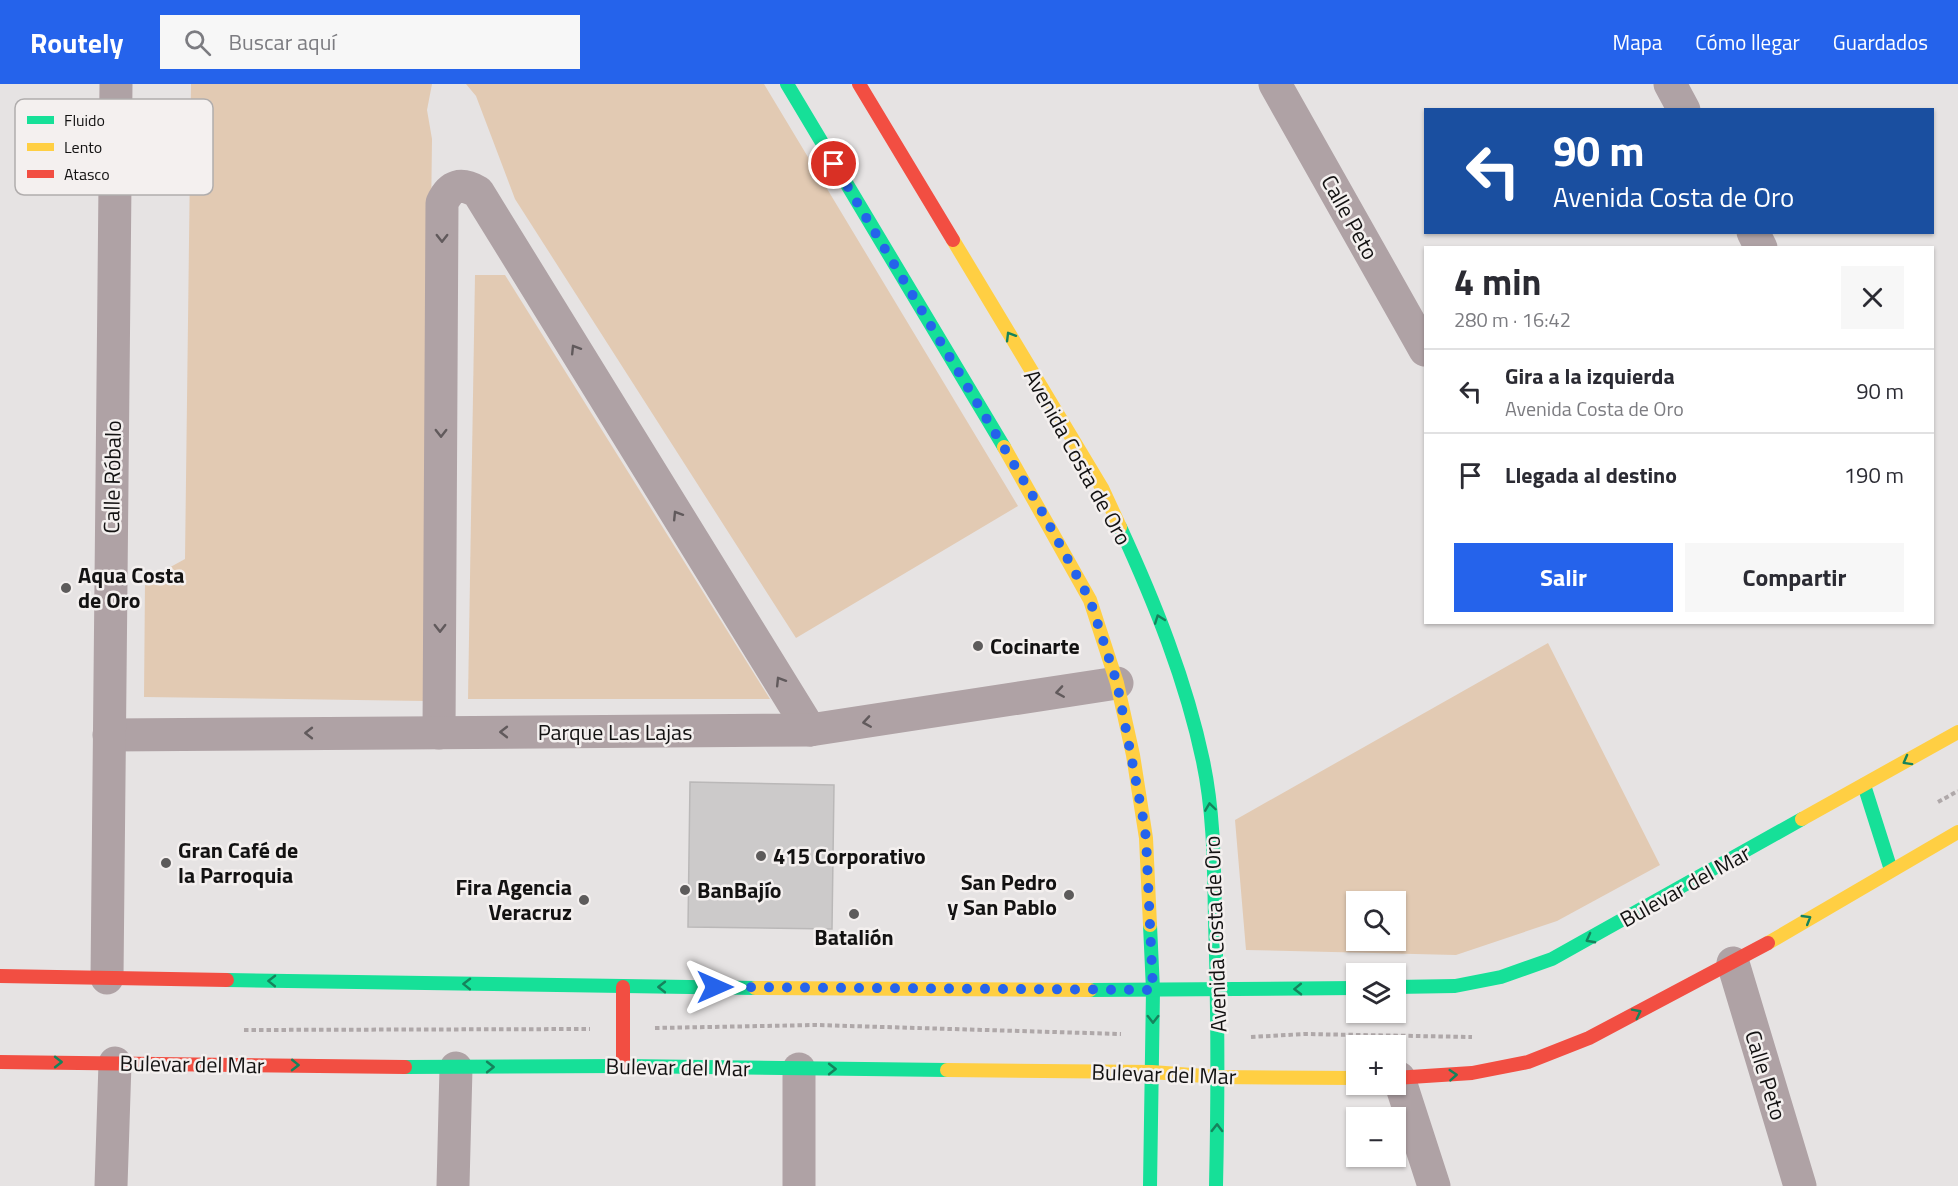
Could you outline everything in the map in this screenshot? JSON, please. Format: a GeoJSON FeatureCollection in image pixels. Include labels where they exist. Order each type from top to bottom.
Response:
{"type":"FeatureCollection","features":[{"type":"Feature","properties":{"kind":"street","name":"Calle Róbalo"},"geometry":{"type":"LineString","coordinates":[[116,84],[116,99]]}},
{"type":"Feature","properties":{"kind":"street"},"geometry":{"type":"LineString","coordinates":[[787,84],[1046,519],[1090,600],[1117,683],[1133,755],[1146,838],[1153,990],[1150,1186]]}},
{"type":"Feature","properties":{"kind":"street","name":"Avenida Costa de Oro"},"geometry":{"type":"LineString","coordinates":[[859,84],[1101,488],[1147,586],[1178,671],[1203,760],[1212,817],[1218,1077],[1216,1186]]}},
{"type":"Feature","properties":{"kind":"street","name":"Calle Peto"},"geometry":{"type":"LineString","coordinates":[[1275,84],[1424,348]]}},
{"type":"Feature","properties":{"kind":"street"},"geometry":{"type":"LineString","coordinates":[[1670,84],[1683,108]]}},
{"type":"Feature","properties":{"kind":"street"},"geometry":{"type":"LineString","coordinates":[[439,733],[442,203],[447,192],[456,186],[467,186],[478,192],[810,730]]}},
{"type":"Feature","properties":{"kind":"street","name":"Calle Róbalo"},"geometry":{"type":"LineString","coordinates":[[107,978],[115,195]]}},
{"type":"Feature","properties":{"kind":"street","name":"Parque Las Lajas"},"geometry":{"type":"LineString","coordinates":[[109,735],[810,730],[1117,683]]}},
{"type":"Feature","properties":{"kind":"street","name":"Bulevar del Mar"},"geometry":{"type":"LineString","coordinates":[[1406,987],[1455,986],[1501,977],[1552,959],[1958,732]]}},
{"type":"Feature","properties":{"kind":"street"},"geometry":{"type":"LineString","coordinates":[[1864,785],[1891,870]]}},
{"type":"Feature","properties":{"kind":"street"},"geometry":{"type":"LineString","coordinates":[[1406,1077],[1472,1073],[1528,1062],[1589,1038],[1733,963],[1958,832]]}},
{"type":"Feature","properties":{"kind":"street","name":"Calle Peto"},"geometry":{"type":"LineString","coordinates":[[1733,963],[1800,1186]]}},
{"type":"Feature","properties":{"kind":"street"},"geometry":{"type":"LineString","coordinates":[[0,976],[623,987],[1153,990],[1346,988]]}},
{"type":"Feature","properties":{"kind":"street"},"geometry":{"type":"LineString","coordinates":[[623,987],[623,1066]]}},
{"type":"Feature","properties":{"kind":"street","name":"Bulevar del Mar"},"geometry":{"type":"LineString","coordinates":[[0,1062],[456,1068],[623,1066],[1152,1072],[1218,1077],[1346,1078]]}},
{"type":"Feature","properties":{"kind":"street"},"geometry":{"type":"LineString","coordinates":[[111,1186],[115,1063]]}},
{"type":"Feature","properties":{"kind":"street"},"geometry":{"type":"LineString","coordinates":[[453,1186],[456,1068]]}},
{"type":"Feature","properties":{"kind":"street"},"geometry":{"type":"LineString","coordinates":[[799,1186],[800,1069]]}},
{"type":"Feature","properties":{"kind":"street"},"geometry":{"type":"LineString","coordinates":[[1403,1095],[1434,1186]]}},
{"type":"Feature","properties":{"kind":"shaded area"},"geometry":{"type":"Polygon","coordinates":[[[191,84],[432,84],[427,110],[432,139],[425,701],[144,697],[145,581],[185,559],[190,195],[213,195],[213,99],[191,99],[191,84]]]}},
{"type":"Feature","properties":{"kind":"shaded area"},"geometry":{"type":"Polygon","coordinates":[[[466,84],[764,84],[1018,506],[796,638],[515,199],[476,96],[466,84]]]}},
{"type":"Feature","properties":{"kind":"shaded area"},"geometry":{"type":"Polygon","coordinates":[[[475,275],[505,275],[770,699],[468,699],[475,275]]]}},
{"type":"Feature","properties":{"kind":"shaded area"},"geometry":{"type":"Polygon","coordinates":[[[1548,643],[1660,865],[1557,921],[1456,955],[1246,950],[1235,820],[1548,643]]]}},
{"type":"Feature","properties":{"kind":"building","name":"415 Corporativo"},"geometry":{"type":"Polygon","coordinates":[[[690,782],[834,785],[832,929],[688,927],[690,782]]]}},
{"type":"Feature","properties":{"kind":"traffic: fast"},"geometry":{"type":"LineString","coordinates":[[787,84],[1004,447]]}},
{"type":"Feature","properties":{"kind":"traffic: fast"},"geometry":{"type":"LineString","coordinates":[[1120,527],[1157,612],[1178,671],[1196,731],[1207,781],[1213,840],[1216,952],[1216,1186]]}},
{"type":"Feature","properties":{"kind":"traffic: fast"},"geometry":{"type":"LineString","coordinates":[[1864,785],[1891,870]]}},
{"type":"Feature","properties":{"kind":"traffic: fast"},"geometry":{"type":"LineString","coordinates":[[1406,987],[1455,986],[1501,977],[1552,959],[1802,819]]}},
{"type":"Feature","properties":{"kind":"traffic: fast"},"geometry":{"type":"LineString","coordinates":[[1150,925],[1153,990],[1150,1186]]}},
{"type":"Feature","properties":{"kind":"traffic: fast"},"geometry":{"type":"LineString","coordinates":[[227,980],[755,988]]}},
{"type":"Feature","properties":{"kind":"traffic: fast"},"geometry":{"type":"LineString","coordinates":[[1090,990],[1346,988]]}},
{"type":"Feature","properties":{"kind":"traffic: fast"},"geometry":{"type":"LineString","coordinates":[[405,1067],[623,1066],[947,1070]]}},
{"type":"Feature","properties":{"kind":"traffic: slow"},"geometry":{"type":"LineString","coordinates":[[953,240],[1102,488],[1120,527]]}},
{"type":"Feature","properties":{"kind":"traffic: slow"},"geometry":{"type":"LineString","coordinates":[[1004,447],[1090,600],[1117,683],[1133,755],[1146,838],[1150,925]]}},
{"type":"Feature","properties":{"kind":"traffic: slow"},"geometry":{"type":"LineString","coordinates":[[1802,819],[1958,732]]}},
{"type":"Feature","properties":{"kind":"traffic: slow"},"geometry":{"type":"LineString","coordinates":[[1768,943],[1958,832]]}},
{"type":"Feature","properties":{"kind":"traffic: slow"},"geometry":{"type":"LineString","coordinates":[[755,988],[1090,990]]}},
{"type":"Feature","properties":{"kind":"traffic: slow"},"geometry":{"type":"LineString","coordinates":[[947,1070],[1152,1072],[1218,1077],[1346,1078]]}},
{"type":"Feature","properties":{"kind":"traffic: jam"},"geometry":{"type":"LineString","coordinates":[[859,84],[953,240]]}},
{"type":"Feature","properties":{"kind":"traffic: jam"},"geometry":{"type":"LineString","coordinates":[[1406,1077],[1472,1073],[1528,1062],[1589,1038],[1768,943]]}},
{"type":"Feature","properties":{"kind":"traffic: jam"},"geometry":{"type":"LineString","coordinates":[[0,976],[227,980]]}},
{"type":"Feature","properties":{"kind":"traffic: jam"},"geometry":{"type":"LineString","coordinates":[[623,987],[623,1066]]}},
{"type":"Feature","properties":{"kind":"traffic: jam"},"geometry":{"type":"LineString","coordinates":[[0,1062],[405,1067]]}},
{"type":"Feature","properties":{"kind":"place","name":"Aqua Costa de Oro"},"geometry":{"type":"Point","coordinates":[66,588]}},
{"type":"Feature","properties":{"kind":"place","name":"Cocinarte"},"geometry":{"type":"Point","coordinates":[978,646]}},
{"type":"Feature","properties":{"kind":"place","name":"415 Corporativo"},"geometry":{"type":"Point","coordinates":[761,856]}},
{"type":"Feature","properties":{"kind":"place","name":"Gran Café de la Parroquia"},"geometry":{"type":"Point","coordinates":[166,863]}},
{"type":"Feature","properties":{"kind":"place","name":"BanBajío"},"geometry":{"type":"Point","coordinates":[685,890]}},
{"type":"Feature","properties":{"kind":"place","name":"San Pedro y San Pablo"},"geometry":{"type":"Point","coordinates":[1069,895]}},
{"type":"Feature","properties":{"kind":"place","name":"Fira Agencia Veracruz"},"geometry":{"type":"Point","coordinates":[584,900]}},
{"type":"Feature","properties":{"kind":"place","name":"Batalión"},"geometry":{"type":"Point","coordinates":[854,914]}},
{"type":"Feature","properties":{"kind":"route"},"geometry":{"type":"LineString","coordinates":[[715,987],[1153,990],[1146,838],[1133,755],[1117,683],[1090,600],[1040,508],[834,164]]}}]}
